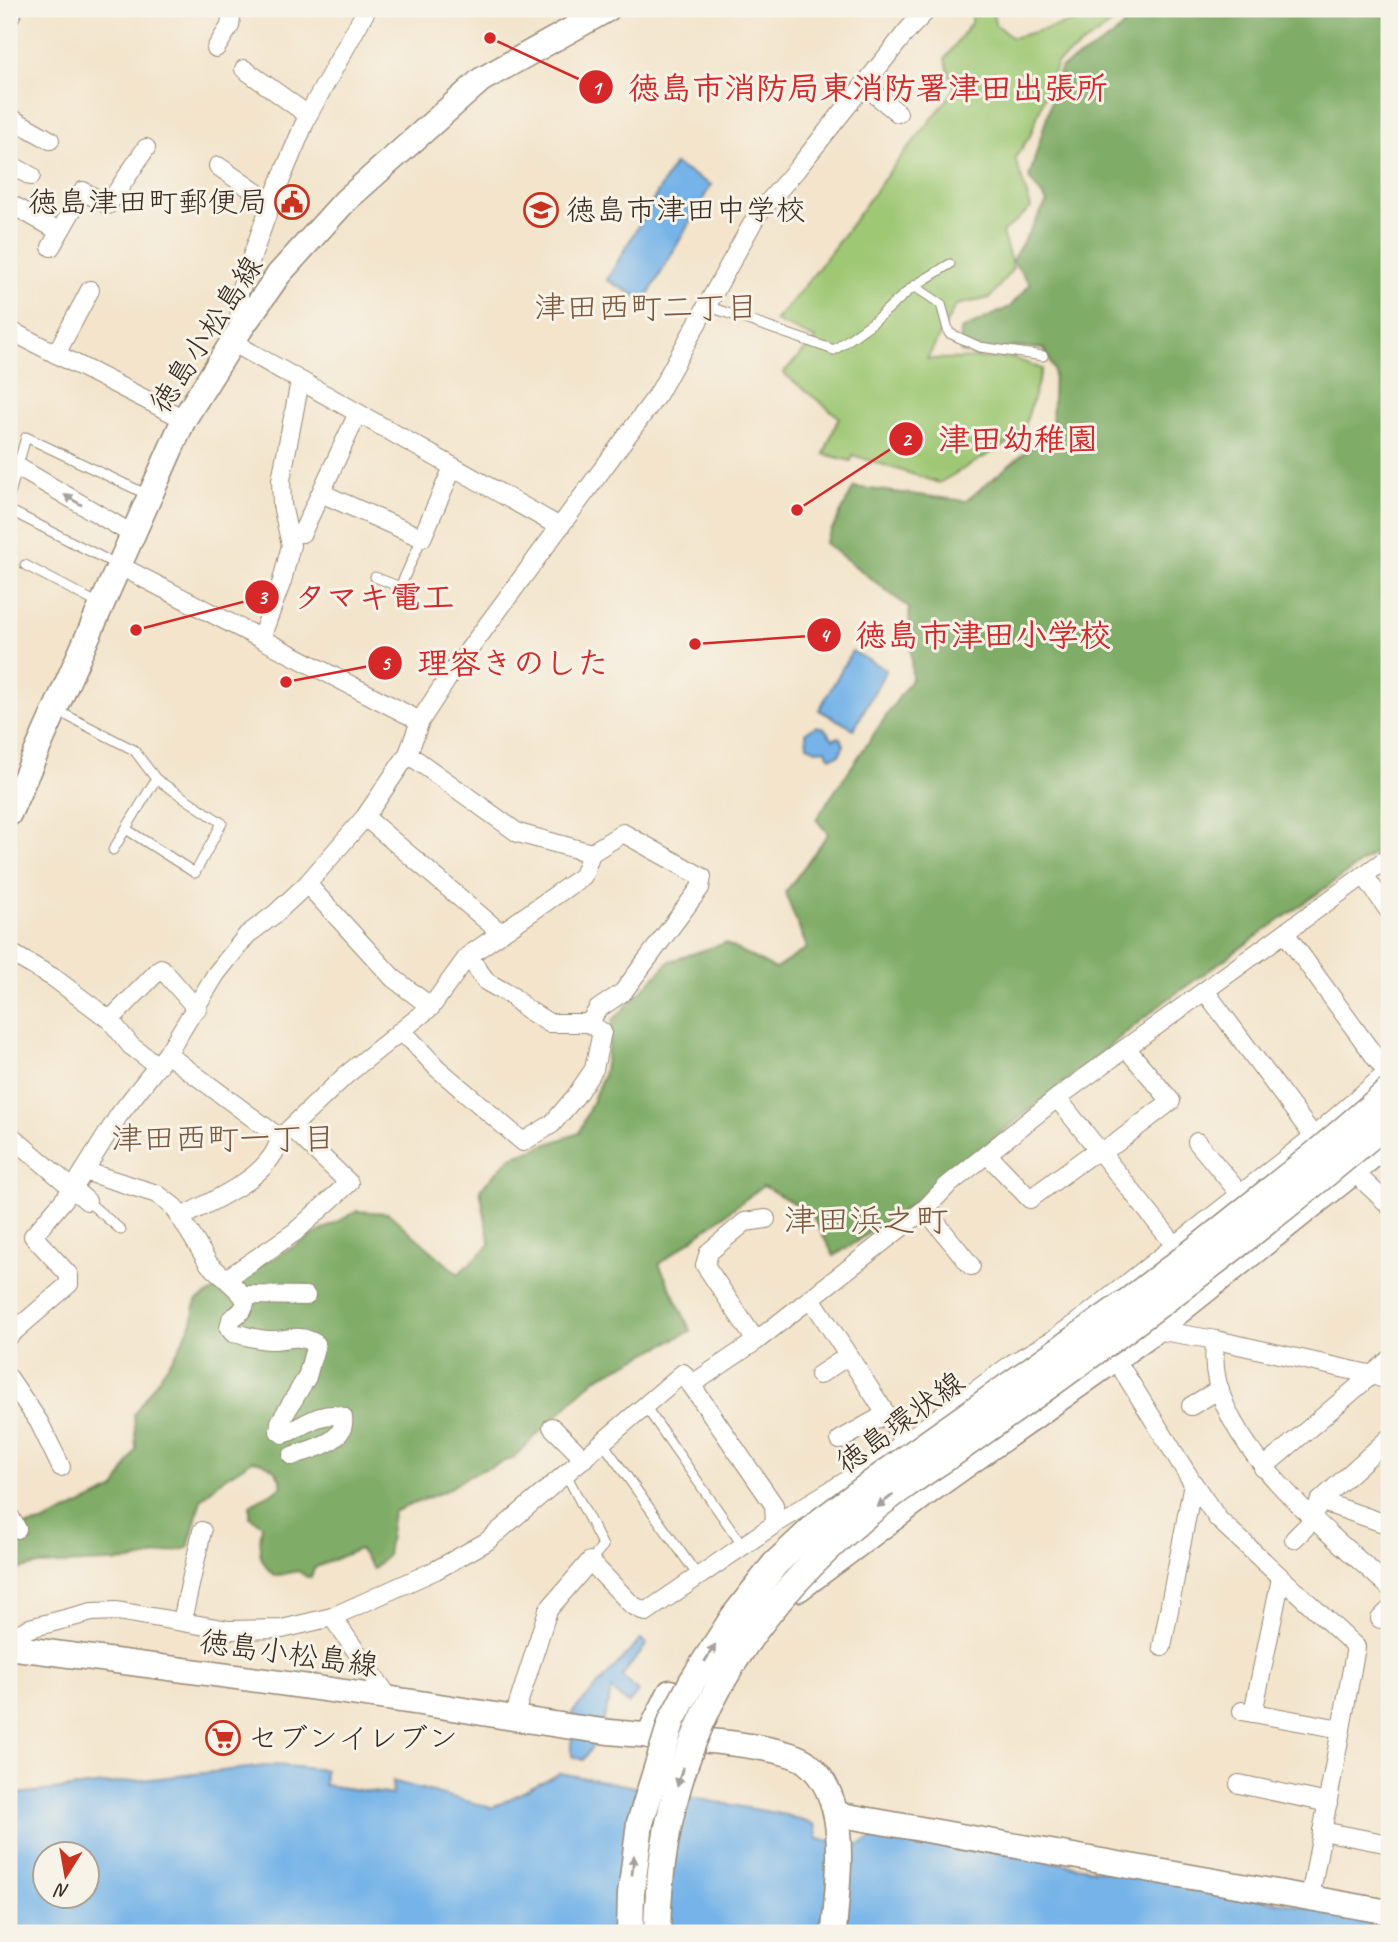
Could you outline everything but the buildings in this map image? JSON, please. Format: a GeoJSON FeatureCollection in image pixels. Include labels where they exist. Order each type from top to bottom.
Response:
{"type":"FeatureCollection","features":[{"type":"Feature","properties":{"kind":"main road","name":"徳島小松島線"},"geometry":{"type":"LineString","coordinates":[[9,814],[184,419],[279,274],[345,201],[481,80],[600,10]]}},
{"type":"Feature","properties":{"kind":"main road","name":"徳島環状線"},"geometry":{"type":"LineString","coordinates":[[630,1933],[631,1894],[640,1823],[672,1720],[693,1680],[733,1618],[775,1564],[821,1521],[1131,1298],[1313,1156],[1389,1078]]}},
{"type":"Feature","properties":{"kind":"main road","name":"徳島環状線"},"geometry":{"type":"LineString","coordinates":[[657,1933],[660,1873],[666,1836],[691,1745],[726,1673],[780,1598],[824,1552],[892,1495],[1162,1304],[1389,1121]]}},
{"type":"Feature","properties":{"kind":"main road"},"geometry":{"type":"LineString","coordinates":[[834,1933],[837,1826],[822,1780],[805,1761],[782,1752],[648,1736],[670,1692],[694,1702],[735,1675],[783,1600],[934,1488],[1156,1330],[1389,1141]]}},
{"type":"Feature","properties":{"kind":"main road","name":"徳島小松島線"},"geometry":{"type":"LineString","coordinates":[[9,1647],[648,1736]]}},
{"type":"Feature","properties":{"kind":"main road"},"geometry":{"type":"LineString","coordinates":[[837,1826],[1389,1912]]}},
{"type":"Feature","properties":{"kind":"street"},"geometry":{"type":"LineString","coordinates":[[9,18],[14,9]]}},
{"type":"Feature","properties":{"kind":"street"},"geometry":{"type":"LineString","coordinates":[[216,48],[230,26],[232,9]]}},
{"type":"Feature","properties":{"kind":"street"},"geometry":{"type":"LineString","coordinates":[[367,9],[308,114],[271,203],[239,293],[236,336],[300,381],[560,527]]}},
{"type":"Feature","properties":{"kind":"street"},"geometry":{"type":"LineString","coordinates":[[9,1336],[69,1284],[69,1275],[33,1236],[73,1189],[119,1115],[197,1009],[216,974],[247,935],[275,914],[307,884],[365,817],[408,754],[420,722],[448,678],[658,394],[757,215],[907,31],[928,9]]}},
{"type":"Feature","properties":{"kind":"street"},"geometry":{"type":"LineString","coordinates":[[244,69],[308,114]]}},
{"type":"Feature","properties":{"kind":"street"},"geometry":{"type":"LineString","coordinates":[[864,85],[898,113]]}},
{"type":"Feature","properties":{"kind":"street"},"geometry":{"type":"LineString","coordinates":[[9,117],[50,140]]}},
{"type":"Feature","properties":{"kind":"street"},"geometry":{"type":"LineString","coordinates":[[9,203],[55,239],[83,191],[108,205],[146,148]]}},
{"type":"Feature","properties":{"kind":"street"},"geometry":{"type":"LineString","coordinates":[[9,164],[31,176]]}},
{"type":"Feature","properties":{"kind":"street"},"geometry":{"type":"LineString","coordinates":[[218,166],[271,203]]}},
{"type":"Feature","properties":{"kind":"street"},"geometry":{"type":"LineString","coordinates":[[56,354],[90,290]]}},
{"type":"Feature","properties":{"kind":"street"},"geometry":{"type":"LineString","coordinates":[[9,330],[184,419]]}},
{"type":"Feature","properties":{"kind":"street"},"geometry":{"type":"LineString","coordinates":[[261,638],[282,581],[291,545],[282,505],[281,480],[300,381]]}},
{"type":"Feature","properties":{"kind":"street"},"geometry":{"type":"LineString","coordinates":[[302,533],[358,413]]}},
{"type":"Feature","properties":{"kind":"street"},"geometry":{"type":"LineString","coordinates":[[14,465],[132,534]]}},
{"type":"Feature","properties":{"kind":"street"},"geometry":{"type":"LineString","coordinates":[[321,492],[422,538],[453,467]]}},
{"type":"Feature","properties":{"kind":"street"},"geometry":{"type":"LineString","coordinates":[[118,565],[420,722]]}},
{"type":"Feature","properties":{"kind":"street"},"geometry":{"type":"LineString","coordinates":[[408,754],[518,834],[592,853]]}},
{"type":"Feature","properties":{"kind":"street"},"geometry":{"type":"LineString","coordinates":[[365,817],[501,933]]}},
{"type":"Feature","properties":{"kind":"street"},"geometry":{"type":"LineString","coordinates":[[180,1218],[255,1176],[286,1133],[346,1075],[431,1007],[468,956],[583,876],[592,853],[623,833],[702,877],[700,888],[623,992],[598,1009],[589,1023]]}},
{"type":"Feature","properties":{"kind":"street"},"geometry":{"type":"LineString","coordinates":[[691,1385],[756,1341],[925,1209],[947,1186],[1057,1098],[1389,857]]}},
{"type":"Feature","properties":{"kind":"street"},"geometry":{"type":"LineString","coordinates":[[1364,875],[1389,911]]}},
{"type":"Feature","properties":{"kind":"street"},"geometry":{"type":"LineString","coordinates":[[307,884],[393,978],[431,1007]]}},
{"type":"Feature","properties":{"kind":"street"},"geometry":{"type":"LineString","coordinates":[[514,1717],[548,1610],[590,1560],[632,1605],[646,1612],[775,1524],[876,1463],[1013,1363],[1051,1341],[1389,1078],[1285,933]]}},
{"type":"Feature","properties":{"kind":"street"},"geometry":{"type":"LineString","coordinates":[[9,952],[54,978],[110,1020],[131,1046],[162,1060],[286,1133],[349,1182],[295,1232],[226,1279]]}},
{"type":"Feature","properties":{"kind":"street"},"geometry":{"type":"LineString","coordinates":[[399,1032],[523,1142],[552,1124],[594,1069],[602,1032],[589,1023],[549,1023],[512,996],[487,982],[468,956]]}},
{"type":"Feature","properties":{"kind":"street"},"geometry":{"type":"LineString","coordinates":[[110,1020],[161,968],[197,1009]]}},
{"type":"Feature","properties":{"kind":"street"},"geometry":{"type":"LineString","coordinates":[[1205,991],[1313,1137],[1350,1175],[1389,1205]]}},
{"type":"Feature","properties":{"kind":"street"},"geometry":{"type":"LineString","coordinates":[[987,1154],[1030,1199],[1087,1157],[1115,1144],[1171,1101],[1126,1048]]}},
{"type":"Feature","properties":{"kind":"street"},"geometry":{"type":"LineString","coordinates":[[1057,1098],[1175,1246],[1211,1286]]}},
{"type":"Feature","properties":{"kind":"street"},"geometry":{"type":"LineString","coordinates":[[9,1134],[87,1200]]}},
{"type":"Feature","properties":{"kind":"street"},"geometry":{"type":"LineString","coordinates":[[1197,1142],[1240,1194]]}},
{"type":"Feature","properties":{"kind":"street"},"geometry":{"type":"LineString","coordinates":[[84,1171],[157,1194],[174,1207],[209,1264],[244,1295],[246,1305],[242,1312],[231,1319],[229,1328],[233,1333],[272,1340],[288,1336],[316,1344],[307,1377],[281,1422],[279,1432],[289,1432],[325,1415],[343,1417],[344,1425],[328,1444],[292,1456]]}},
{"type":"Feature","properties":{"kind":"street"},"geometry":{"type":"LineString","coordinates":[[925,1209],[971,1266]]}},
{"type":"Feature","properties":{"kind":"street"},"geometry":{"type":"LineString","coordinates":[[756,1341],[705,1265],[709,1252],[745,1222],[766,1219]]}},
{"type":"Feature","properties":{"kind":"street"},"geometry":{"type":"LineString","coordinates":[[244,1295],[306,1296]]}},
{"type":"Feature","properties":{"kind":"street"},"geometry":{"type":"LineString","coordinates":[[811,1298],[934,1488]]}},
{"type":"Feature","properties":{"kind":"street"},"geometry":{"type":"LineString","coordinates":[[1087,1315],[1218,1519],[1356,1647],[1310,1898]]}},
{"type":"Feature","properties":{"kind":"street"},"geometry":{"type":"LineString","coordinates":[[1156,1330],[1216,1340],[1381,1378]]}},
{"type":"Feature","properties":{"kind":"street"},"geometry":{"type":"LineString","coordinates":[[1216,1340],[1212,1359],[1227,1415],[1264,1468],[1316,1512],[1389,1587]]}},
{"type":"Feature","properties":{"kind":"street"},"geometry":{"type":"LineString","coordinates":[[819,1375],[848,1356]]}},
{"type":"Feature","properties":{"kind":"street"},"geometry":{"type":"LineString","coordinates":[[1264,1468],[1381,1378],[1389,1360]]}},
{"type":"Feature","properties":{"kind":"street"},"geometry":{"type":"LineString","coordinates":[[9,1638],[30,1628],[92,1612],[117,1611],[229,1630],[282,1629],[332,1617],[436,1570],[486,1542],[683,1373],[691,1385],[725,1419],[774,1505],[775,1524]]}},
{"type":"Feature","properties":{"kind":"street"},"geometry":{"type":"LineString","coordinates":[[9,1378],[39,1422],[61,1467]]}},
{"type":"Feature","properties":{"kind":"street"},"geometry":{"type":"LineString","coordinates":[[1191,1406],[1220,1389]]}},
{"type":"Feature","properties":{"kind":"street"},"geometry":{"type":"LineString","coordinates":[[840,1440],[886,1415]]}},
{"type":"Feature","properties":{"kind":"street"},"geometry":{"type":"LineString","coordinates":[[552,1427],[584,1459]]}},
{"type":"Feature","properties":{"kind":"street"},"geometry":{"type":"LineString","coordinates":[[1294,1539],[1316,1512],[1385,1447]]}},
{"type":"Feature","properties":{"kind":"street"},"geometry":{"type":"LineString","coordinates":[[1162,1647],[1193,1483]]}},
{"type":"Feature","properties":{"kind":"street"},"geometry":{"type":"LineString","coordinates":[[1316,1512],[1389,1525]]}},
{"type":"Feature","properties":{"kind":"street"},"geometry":{"type":"LineString","coordinates":[[182,1621],[202,1531]]}},
{"type":"Feature","properties":{"kind":"street"},"geometry":{"type":"LineString","coordinates":[[1281,1578],[1248,1712],[1341,1729]]}},
{"type":"Feature","properties":{"kind":"street"},"geometry":{"type":"LineString","coordinates":[[332,1617],[390,1699]]}},
{"type":"Feature","properties":{"kind":"street"},"geometry":{"type":"LineString","coordinates":[[1239,1784],[1328,1803]]}},
{"type":"Feature","properties":{"kind":"street"},"geometry":{"type":"LineString","coordinates":[[1322,1831],[1389,1844]]}},
{"type":"Feature","properties":{"kind":"lane"},"geometry":{"type":"LineString","coordinates":[[707,306],[834,350],[872,323],[914,286],[950,264]]}},
{"type":"Feature","properties":{"kind":"lane"},"geometry":{"type":"LineString","coordinates":[[914,286],[941,304],[950,333],[980,347],[1042,356]]}},
{"type":"Feature","properties":{"kind":"lane"},"geometry":{"type":"LineString","coordinates":[[9,497],[14,465],[26,437],[149,496]]}},
{"type":"Feature","properties":{"kind":"lane"},"geometry":{"type":"LineString","coordinates":[[9,510],[118,565]]}},
{"type":"Feature","properties":{"kind":"lane"},"geometry":{"type":"LineString","coordinates":[[375,577],[400,587],[422,538]]}},
{"type":"Feature","properties":{"kind":"lane"},"geometry":{"type":"LineString","coordinates":[[24,565],[101,605]]}},
{"type":"Feature","properties":{"kind":"lane"},"geometry":{"type":"LineString","coordinates":[[55,709],[134,750],[156,779],[222,823],[195,873],[125,830]]}},
{"type":"Feature","properties":{"kind":"lane"},"geometry":{"type":"LineString","coordinates":[[113,850],[156,779]]}},
{"type":"Feature","properties":{"kind":"lane"},"geometry":{"type":"LineString","coordinates":[[87,1200],[121,1230]]}},
{"type":"Feature","properties":{"kind":"lane"},"geometry":{"type":"LineString","coordinates":[[645,1406],[743,1546]]}},
{"type":"Feature","properties":{"kind":"lane"},"geometry":{"type":"LineString","coordinates":[[603,1443],[698,1576]]}},
{"type":"Feature","properties":{"kind":"lane"},"geometry":{"type":"LineString","coordinates":[[566,1474],[603,1546],[590,1560]]}},
{"type":"Feature","properties":{"kind":"green space"},"geometry":{"type":"Polygon","coordinates":[[[973,9],[993,9],[995,24],[1012,38],[1087,18],[1097,9],[1127,9],[1110,25],[1057,63],[1030,136],[1015,158],[1031,208],[1002,233],[1013,268],[990,298],[956,305],[927,359],[1014,358],[1042,369],[1022,435],[939,483],[853,455],[851,461],[824,454],[839,417],[783,373],[816,339],[775,321],[819,268],[954,90],[945,59],[971,23],[973,9]]]}},
{"type":"Feature","properties":{"kind":"green space"},"geometry":{"type":"Polygon","coordinates":[[[1141,9],[1389,9],[1389,843],[1164,1002],[909,1207],[834,1256],[811,1213],[763,1186],[659,1264],[691,1331],[595,1379],[513,1458],[470,1475],[447,1490],[393,1512],[387,1556],[373,1569],[359,1549],[314,1568],[311,1577],[298,1571],[275,1576],[262,1559],[262,1525],[250,1517],[250,1505],[282,1485],[272,1468],[253,1460],[220,1481],[201,1500],[188,1548],[131,1561],[38,1565],[9,1572],[9,1529],[42,1523],[115,1489],[136,1449],[134,1414],[178,1350],[192,1322],[196,1301],[357,1211],[388,1213],[458,1274],[490,1245],[480,1189],[511,1157],[579,1133],[603,1076],[613,1020],[670,961],[725,943],[775,969],[807,948],[785,893],[828,834],[816,819],[912,678],[909,608],[825,543],[854,487],[966,501],[1052,430],[1054,370],[1044,349],[1015,347],[977,356],[960,352],[961,330],[1010,307],[1030,284],[1012,260],[1047,202],[1029,178],[1061,68],[1111,38],[1141,9]]]}},
{"type":"Feature","properties":{"kind":"water"},"geometry":{"type":"Polygon","coordinates":[[[674,164],[711,185],[645,301],[607,280],[674,164]]]}},
{"type":"Feature","properties":{"kind":"water"},"geometry":{"type":"Polygon","coordinates":[[[852,651],[886,670],[854,729],[819,710],[852,651]]]}},
{"type":"Feature","properties":{"kind":"water"},"geometry":{"type":"Polygon","coordinates":[[[816,726],[824,728],[833,739],[841,739],[844,745],[839,755],[832,757],[826,749],[816,750],[807,745],[806,732],[816,726]]]}},
{"type":"Feature","properties":{"kind":"water"},"geometry":{"type":"Polygon","coordinates":[[[641,1639],[647,1644],[622,1676],[638,1692],[628,1704],[611,1689],[607,1708],[593,1744],[583,1760],[572,1756],[572,1713],[641,1639]]]}},
{"type":"Feature","properties":{"kind":"water"},"geometry":{"type":"Polygon","coordinates":[[[275,1765],[325,1770],[324,1785],[393,1795],[392,1781],[492,1808],[560,1773],[786,1815],[815,1825],[818,1839],[859,1845],[886,1832],[1389,1922],[1389,1933],[9,1933],[9,1795],[275,1765]]]}},
{"type":"Feature","properties":{"kind":"place","name":"徳島市消防局東消防署津田出張所"},"geometry":{"type":"Point","coordinates":[490,38]}},
{"type":"Feature","properties":{"kind":"place","name":"徳島津田町郵便局"},"geometry":{"type":"Point","coordinates":[292,202]}},
{"type":"Feature","properties":{"kind":"place","name":"徳島市津田中学校"},"geometry":{"type":"Point","coordinates":[541,210]}},
{"type":"Feature","properties":{"kind":"place","name":"津田幼稚園"},"geometry":{"type":"Point","coordinates":[797,510]}},
{"type":"Feature","properties":{"kind":"place","name":"タマキ電工"},"geometry":{"type":"Point","coordinates":[136,630]}},
{"type":"Feature","properties":{"kind":"place","name":"徳島市津田小学校"},"geometry":{"type":"Point","coordinates":[695,644]}},
{"type":"Feature","properties":{"kind":"place","name":"理容きのした"},"geometry":{"type":"Point","coordinates":[286,682]}},
{"type":"Feature","properties":{"kind":"place","name":"セブンイレブン"},"geometry":{"type":"Point","coordinates":[223,1738]}},
{"type":"Feature","properties":{"kind":"district","name":"津田西町二丁目"},"geometry":{"type":"Point","coordinates":[646,307]}},
{"type":"Feature","properties":{"kind":"district","name":"津田西町一丁目"},"geometry":{"type":"Point","coordinates":[223,1138]}},
{"type":"Feature","properties":{"kind":"district","name":"津田浜之町"},"geometry":{"type":"Point","coordinates":[866,1219]}}]}
